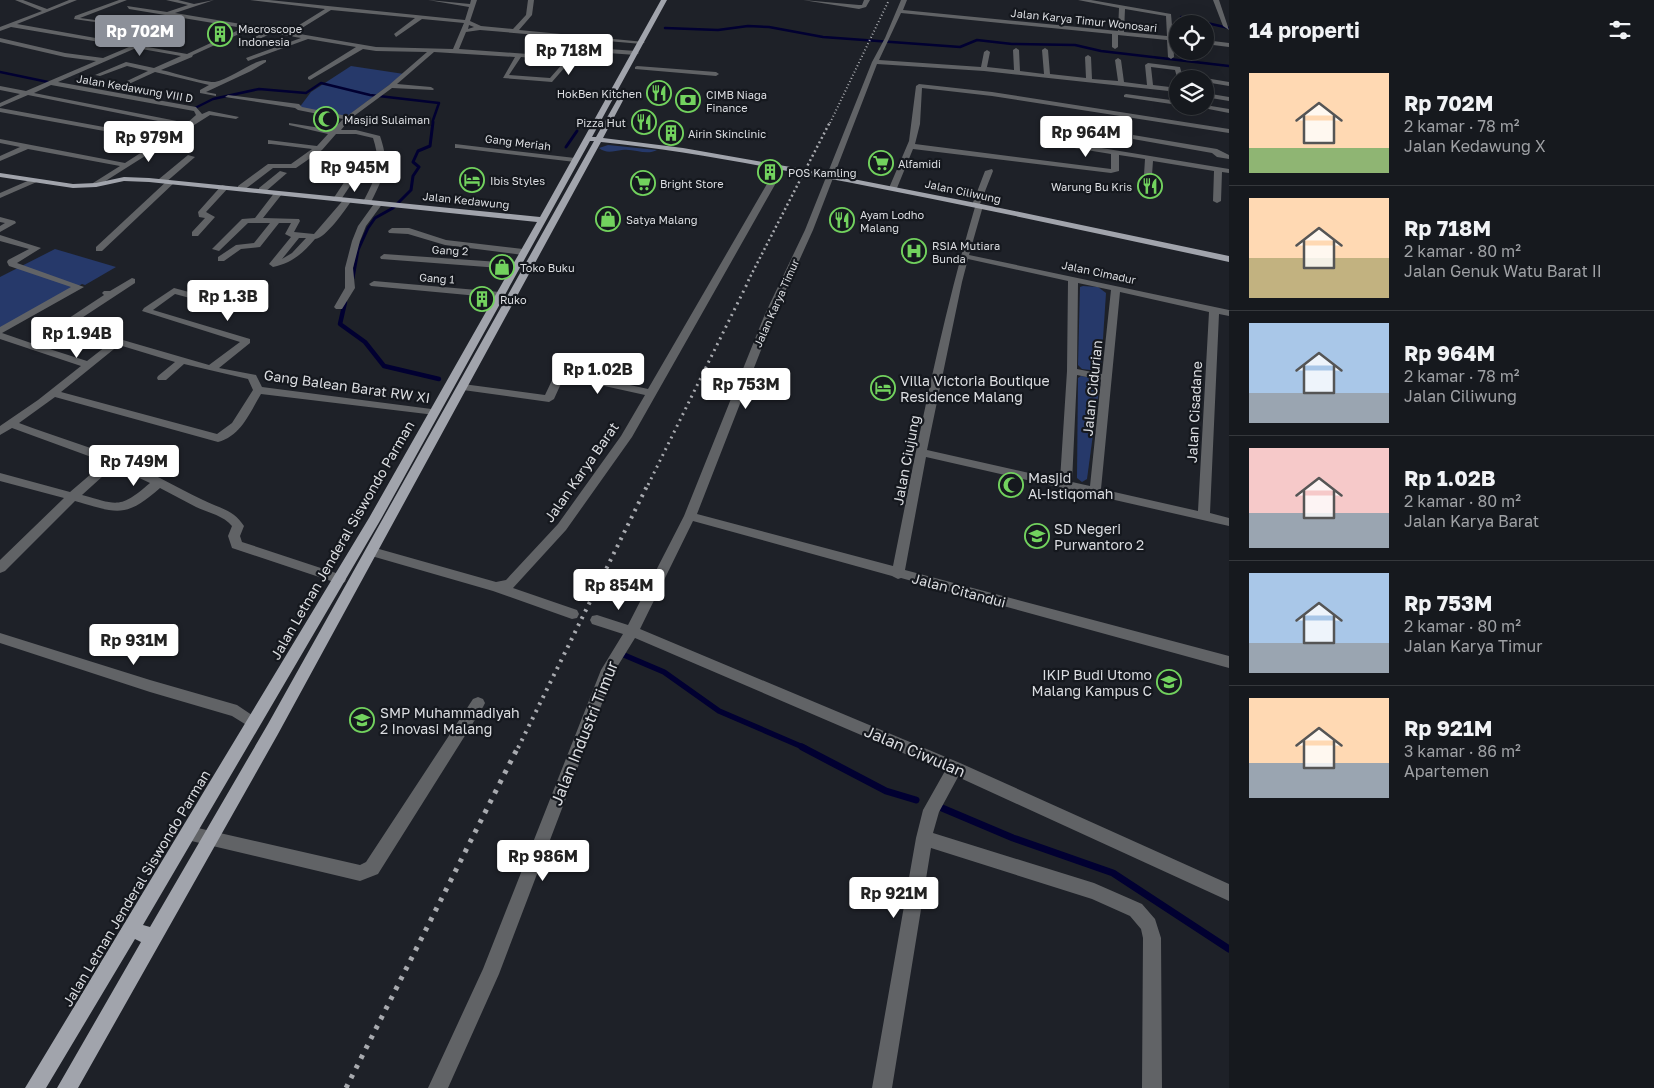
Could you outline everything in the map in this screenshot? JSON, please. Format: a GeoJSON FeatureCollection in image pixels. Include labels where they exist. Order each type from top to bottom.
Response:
{"type":"FeatureCollection","features":[{"type":"Feature","properties":{"kind":"main road","name":"Jalan Letnan Jenderal Siswondo Parman"},"geometry":{"type":"LineString","coordinates":[[67,1088],[211,839],[463,387],[664,0]]}},
{"type":"Feature","properties":{"kind":"main road"},"geometry":{"type":"LineString","coordinates":[[664,18],[672,0]]}},
{"type":"Feature","properties":{"kind":"main road"},"geometry":{"type":"LineString","coordinates":[[660,8],[668,8]]}},
{"type":"Feature","properties":{"kind":"main road"},"geometry":{"type":"LineString","coordinates":[[636,71],[642,60]]}},
{"type":"Feature","properties":{"kind":"main road","name":"Jalan Letnan Jenderal Siswondo Parman"},"geometry":{"type":"LineString","coordinates":[[35,1088],[189,834],[340,579],[575,160],[595,136],[628,86]]}},
{"type":"Feature","properties":{"kind":"main road","name":"Jalan Ciliwung"},"geometry":{"type":"LineString","coordinates":[[595,136],[692,151],[893,188],[1229,259]]}},
{"type":"Feature","properties":{"kind":"main road","name":"Jalan Kedawung"},"geometry":{"type":"LineString","coordinates":[[0,175],[73,186],[96,185],[124,179],[166,181],[542,220]]}},
{"type":"Feature","properties":{"kind":"main road"},"geometry":{"type":"LineString","coordinates":[[131,930],[154,938]]}},
{"type":"Feature","properties":{"kind":"street"},"geometry":{"type":"LineString","coordinates":[[18,0],[48,11]]}},
{"type":"Feature","properties":{"kind":"street"},"geometry":{"type":"LineString","coordinates":[[0,29],[74,0]]}},
{"type":"Feature","properties":{"kind":"street"},"geometry":{"type":"LineString","coordinates":[[0,105],[168,32],[77,18],[124,0]]}},
{"type":"Feature","properties":{"kind":"street"},"geometry":{"type":"LineString","coordinates":[[169,0],[193,4]]}},
{"type":"Feature","properties":{"kind":"street"},"geometry":{"type":"LineString","coordinates":[[168,13],[211,0]]}},
{"type":"Feature","properties":{"kind":"street"},"geometry":{"type":"LineString","coordinates":[[253,0],[468,22],[480,28]]}},
{"type":"Feature","properties":{"kind":"street"},"geometry":{"type":"LineString","coordinates":[[280,3],[287,0]]}},
{"type":"Feature","properties":{"kind":"street"},"geometry":{"type":"LineString","coordinates":[[308,6],[321,0]]}},
{"type":"Feature","properties":{"kind":"street"},"geometry":{"type":"LineString","coordinates":[[431,0],[473,3],[468,22],[455,51]]}},
{"type":"Feature","properties":{"kind":"street"},"geometry":{"type":"LineString","coordinates":[[514,31],[529,15],[531,0]]}},
{"type":"Feature","properties":{"kind":"street"},"geometry":{"type":"LineString","coordinates":[[806,0],[859,7],[864,6],[867,0]]}},
{"type":"Feature","properties":{"kind":"street","name":"Jalan Karya Timur"},"geometry":{"type":"LineString","coordinates":[[632,630],[690,516],[770,314],[809,230],[875,62],[887,40],[904,0]]}},
{"type":"Feature","properties":{"kind":"street"},"geometry":{"type":"LineString","coordinates":[[1081,0],[1169,15]]}},
{"type":"Feature","properties":{"kind":"street"},"geometry":{"type":"LineString","coordinates":[[1132,0],[1134,9]]}},
{"type":"Feature","properties":{"kind":"street"},"geometry":{"type":"LineString","coordinates":[[1216,0],[1226,26],[1229,28]]}},
{"type":"Feature","properties":{"kind":"street"},"geometry":{"type":"LineString","coordinates":[[129,7],[362,47],[569,59]]}},
{"type":"Feature","properties":{"kind":"street"},"geometry":{"type":"LineString","coordinates":[[289,34],[328,8]]}},
{"type":"Feature","properties":{"kind":"street"},"geometry":{"type":"LineString","coordinates":[[1115,47],[1122,8]]}},
{"type":"Feature","properties":{"kind":"street","name":"Jalan Karya Timur Wonosari"},"geometry":{"type":"LineString","coordinates":[[900,11],[1169,38]]}},
{"type":"Feature","properties":{"kind":"street"},"geometry":{"type":"LineString","coordinates":[[983,20],[987,11]]}},
{"type":"Feature","properties":{"kind":"street"},"geometry":{"type":"LineString","coordinates":[[396,35],[421,18]]}},
{"type":"Feature","properties":{"kind":"street"},"geometry":{"type":"LineString","coordinates":[[0,20],[134,47],[190,56]]}},
{"type":"Feature","properties":{"kind":"street"},"geometry":{"type":"LineString","coordinates":[[129,82],[190,56],[250,27]]}},
{"type":"Feature","properties":{"kind":"street"},"geometry":{"type":"LineString","coordinates":[[464,31],[480,28],[642,42]]}},
{"type":"Feature","properties":{"kind":"street"},"geometry":{"type":"LineString","coordinates":[[245,44],[272,31]]}},
{"type":"Feature","properties":{"kind":"street"},"geometry":{"type":"LineString","coordinates":[[248,59],[306,38]]}},
{"type":"Feature","properties":{"kind":"street"},"geometry":{"type":"LineString","coordinates":[[0,40],[66,55],[102,60]]}},
{"type":"Feature","properties":{"kind":"street"},"geometry":{"type":"LineString","coordinates":[[1214,43],[1229,45]]}},
{"type":"Feature","properties":{"kind":"street"},"geometry":{"type":"LineString","coordinates":[[310,78],[362,47]]}},
{"type":"Feature","properties":{"kind":"street"},"geometry":{"type":"LineString","coordinates":[[519,55],[505,77],[552,80],[577,50],[636,53]]}},
{"type":"Feature","properties":{"kind":"street"},"geometry":{"type":"LineString","coordinates":[[1016,50],[1017,72]]}},
{"type":"Feature","properties":{"kind":"street"},"geometry":{"type":"LineString","coordinates":[[1045,50],[1047,75]]}},
{"type":"Feature","properties":{"kind":"street"},"geometry":{"type":"LineString","coordinates":[[241,188],[268,167],[274,165],[293,166],[318,148],[348,118],[391,86],[432,51]]}},
{"type":"Feature","properties":{"kind":"street"},"geometry":{"type":"LineString","coordinates":[[984,69],[987,52]]}},
{"type":"Feature","properties":{"kind":"street"},"geometry":{"type":"LineString","coordinates":[[1088,57],[1089,80]]}},
{"type":"Feature","properties":{"kind":"street"},"geometry":{"type":"LineString","coordinates":[[214,95],[202,93],[202,91],[249,70],[264,60]]}},
{"type":"Feature","properties":{"kind":"street"},"geometry":{"type":"LineString","coordinates":[[1118,60],[1120,83]]}},
{"type":"Feature","properties":{"kind":"street"},"geometry":{"type":"LineString","coordinates":[[875,62],[1017,72],[1169,89],[1167,102],[1126,96]]}},
{"type":"Feature","properties":{"kind":"street"},"geometry":{"type":"LineString","coordinates":[[98,75],[122,64],[215,84]]}},
{"type":"Feature","properties":{"kind":"street"},"geometry":{"type":"LineString","coordinates":[[1150,86],[1148,65],[1178,68],[1178,70]]}},
{"type":"Feature","properties":{"kind":"street"},"geometry":{"type":"LineString","coordinates":[[636,71],[716,74]]}},
{"type":"Feature","properties":{"kind":"street","name":"Jalan Kedawung VIII D"},"geometry":{"type":"LineString","coordinates":[[50,83],[196,109],[200,115],[189,124]]}},
{"type":"Feature","properties":{"kind":"street"},"geometry":{"type":"LineString","coordinates":[[391,86],[431,89]]}},
{"type":"Feature","properties":{"kind":"street"},"geometry":{"type":"LineString","coordinates":[[893,188],[911,146],[916,124],[918,87],[922,86],[1229,131]]}},
{"type":"Feature","properties":{"kind":"street"},"geometry":{"type":"LineString","coordinates":[[0,88],[189,124]]}},
{"type":"Feature","properties":{"kind":"street"},"geometry":{"type":"LineString","coordinates":[[1214,96],[1229,99]]}},
{"type":"Feature","properties":{"kind":"street"},"geometry":{"type":"LineString","coordinates":[[228,97],[299,106],[298,108],[348,118]]}},
{"type":"Feature","properties":{"kind":"street"},"geometry":{"type":"LineString","coordinates":[[1214,109],[1229,111]]}},
{"type":"Feature","properties":{"kind":"street"},"geometry":{"type":"LineString","coordinates":[[0,110],[163,140]]}},
{"type":"Feature","properties":{"kind":"street"},"geometry":{"type":"LineString","coordinates":[[96,185],[163,140],[209,113],[236,117]]}},
{"type":"Feature","properties":{"kind":"street"},"geometry":{"type":"LineString","coordinates":[[291,124],[335,132],[356,132],[376,136],[383,164],[367,202]]}},
{"type":"Feature","properties":{"kind":"street"},"geometry":{"type":"LineString","coordinates":[[1136,137],[1215,151],[1220,155],[1229,157]]}},
{"type":"Feature","properties":{"kind":"street"},"geometry":{"type":"LineString","coordinates":[[0,141],[125,165]]}},
{"type":"Feature","properties":{"kind":"street"},"geometry":{"type":"LineString","coordinates":[[270,142],[318,148]]}},
{"type":"Feature","properties":{"kind":"street"},"geometry":{"type":"LineString","coordinates":[[1059,143],[1229,171]]}},
{"type":"Feature","properties":{"kind":"street"},"geometry":{"type":"LineString","coordinates":[[0,159],[26,146]]}},
{"type":"Feature","properties":{"kind":"street","name":"Gang Meriah"},"geometry":{"type":"LineString","coordinates":[[458,146],[575,160]]}},
{"type":"Feature","properties":{"kind":"street"},"geometry":{"type":"LineString","coordinates":[[911,146],[1111,171],[1115,171],[1115,152]]}},
{"type":"Feature","properties":{"kind":"street"},"geometry":{"type":"LineString","coordinates":[[99,249],[191,157]]}},
{"type":"Feature","properties":{"kind":"street"},"geometry":{"type":"LineString","coordinates":[[1148,175],[1149,157]]}},
{"type":"Feature","properties":{"kind":"street","name":"Jalan Karya Barat"},"geometry":{"type":"LineString","coordinates":[[496,587],[504,587],[511,583],[562,527],[626,437],[781,167]]}},
{"type":"Feature","properties":{"kind":"street"},"geometry":{"type":"LineString","coordinates":[[1217,201],[1218,169]]}},
{"type":"Feature","properties":{"kind":"street","name":"Jalan Ciujung"},"geometry":{"type":"LineString","coordinates":[[898,574],[921,452],[964,256],[977,206],[990,171]]}},
{"type":"Feature","properties":{"kind":"street"},"geometry":{"type":"LineString","coordinates":[[262,190],[283,173]]}},
{"type":"Feature","properties":{"kind":"street"},"geometry":{"type":"LineString","coordinates":[[337,199],[354,174]]}},
{"type":"Feature","properties":{"kind":"street"},"geometry":{"type":"LineString","coordinates":[[0,196],[35,180]]}},
{"type":"Feature","properties":{"kind":"street"},"geometry":{"type":"LineString","coordinates":[[336,183],[349,183]]}},
{"type":"Feature","properties":{"kind":"street"},"geometry":{"type":"LineString","coordinates":[[195,234],[211,218],[202,215],[202,212],[225,187]]}},
{"type":"Feature","properties":{"kind":"street"},"geometry":{"type":"LineString","coordinates":[[258,220],[278,194]]}},
{"type":"Feature","properties":{"kind":"street"},"geometry":{"type":"LineString","coordinates":[[216,249],[245,221],[277,220],[297,222],[289,234],[312,237],[320,235],[348,200]]}},
{"type":"Feature","properties":{"kind":"street"},"geometry":{"type":"LineString","coordinates":[[339,306],[350,288],[349,268],[356,241],[362,226],[379,203]]}},
{"type":"Feature","properties":{"kind":"street"},"geometry":{"type":"LineString","coordinates":[[0,219],[12,223],[0,230]]}},
{"type":"Feature","properties":{"kind":"street"},"geometry":{"type":"LineString","coordinates":[[222,259],[240,247],[252,247],[258,244],[277,220]]}},
{"type":"Feature","properties":{"kind":"street"},"geometry":{"type":"LineString","coordinates":[[392,231],[410,231],[445,242],[523,252]]}},
{"type":"Feature","properties":{"kind":"street"},"geometry":{"type":"LineString","coordinates":[[296,236],[273,264],[284,263],[293,258],[312,237]]}},
{"type":"Feature","properties":{"kind":"street"},"geometry":{"type":"LineString","coordinates":[[0,238],[37,248],[11,262],[12,264],[79,287],[0,331]]}},
{"type":"Feature","properties":{"kind":"street","name":"Jalan Cimadur"},"geometry":{"type":"LineString","coordinates":[[964,256],[1229,312]]}},
{"type":"Feature","properties":{"kind":"street","name":"Gang 2"},"geometry":{"type":"LineString","coordinates":[[384,257],[515,266]]}},
{"type":"Feature","properties":{"kind":"street","name":"Jalan Cidurian"},"geometry":{"type":"LineString","coordinates":[[1066,484],[1072,370],[1073,278]]}},
{"type":"Feature","properties":{"kind":"street"},"geometry":{"type":"LineString","coordinates":[[33,346],[132,281]]}},
{"type":"Feature","properties":{"kind":"street","name":"Gang 1"},"geometry":{"type":"LineString","coordinates":[[374,284],[500,295]]}},
{"type":"Feature","properties":{"kind":"street","name":"Jalan Cidurian"},"geometry":{"type":"LineString","coordinates":[[1094,490],[1108,378],[1116,288]]}},
{"type":"Feature","properties":{"kind":"street"},"geometry":{"type":"LineString","coordinates":[[211,369],[247,341],[147,310],[174,291],[212,301]]}},
{"type":"Feature","properties":{"kind":"street","name":"Jalan Cisadane"},"geometry":{"type":"LineString","coordinates":[[1204,516],[1214,309]]}},
{"type":"Feature","properties":{"kind":"street","name":"Gang Balean Barat RW XI"},"geometry":{"type":"LineString","coordinates":[[64,326],[116,343],[211,369],[252,377],[258,390],[435,412]]}},
{"type":"Feature","properties":{"kind":"street"},"geometry":{"type":"LineString","coordinates":[[0,336],[89,365]]}},
{"type":"Feature","properties":{"kind":"street"},"geometry":{"type":"LineString","coordinates":[[0,432],[52,394],[116,343]]}},
{"type":"Feature","properties":{"kind":"street"},"geometry":{"type":"LineString","coordinates":[[162,378],[182,361]]}},
{"type":"Feature","properties":{"kind":"street"},"geometry":{"type":"LineString","coordinates":[[1072,370],[1108,378]]}},
{"type":"Feature","properties":{"kind":"street"},"geometry":{"type":"LineString","coordinates":[[463,387],[549,399],[560,374],[562,374],[650,393]]}},
{"type":"Feature","properties":{"kind":"street"},"geometry":{"type":"LineString","coordinates":[[52,394],[218,438],[228,434],[258,390]]}},
{"type":"Feature","properties":{"kind":"street"},"geometry":{"type":"LineString","coordinates":[[11,424],[113,461],[188,496],[195,503],[235,520],[238,526],[234,536],[236,545],[340,579]]}},
{"type":"Feature","properties":{"kind":"street"},"geometry":{"type":"LineString","coordinates":[[921,452],[1229,522]]}},
{"type":"Feature","properties":{"kind":"street"},"geometry":{"type":"LineString","coordinates":[[0,568],[72,497],[113,461]]}},
{"type":"Feature","properties":{"kind":"street"},"geometry":{"type":"LineString","coordinates":[[0,477],[114,508],[124,507],[142,498],[159,482]]}},
{"type":"Feature","properties":{"kind":"street","name":"Jalan Citandui"},"geometry":{"type":"LineString","coordinates":[[690,516],[898,574],[1229,662]]}},
{"type":"Feature","properties":{"kind":"street"},"geometry":{"type":"LineString","coordinates":[[372,552],[496,587],[572,614]]}},
{"type":"Feature","properties":{"kind":"street","name":"Jalan Ciwulan"},"geometry":{"type":"LineString","coordinates":[[597,620],[632,630],[955,768],[1229,894]]}},
{"type":"Feature","properties":{"kind":"street","name":"Jalan Industri Timur"},"geometry":{"type":"LineString","coordinates":[[438,1088],[490,974],[616,654],[632,630]]}},
{"type":"Feature","properties":{"kind":"street"},"geometry":{"type":"LineString","coordinates":[[0,638],[150,686],[237,711],[254,723]]}},
{"type":"Feature","properties":{"kind":"street"},"geometry":{"type":"LineString","coordinates":[[189,834],[360,873],[372,868],[478,704]]}},
{"type":"Feature","properties":{"kind":"street"},"geometry":{"type":"LineString","coordinates":[[882,1088],[924,838],[931,810],[955,768]]}},
{"type":"Feature","properties":{"kind":"street"},"geometry":{"type":"LineString","coordinates":[[924,838],[1094,891],[1136,910],[1149,925],[1152,938],[1152,1088]]}},
{"type":"Feature","properties":{"kind":"shaded area"},"geometry":{"type":"Polygon","coordinates":[[[351,66],[404,74],[346,117],[299,108],[311,92],[351,66]]]}},
{"type":"Feature","properties":{"kind":"shaded area"},"geometry":{"type":"Polygon","coordinates":[[[608,145],[657,150],[653,152],[626,150],[607,152],[599,148],[608,145]]]}},
{"type":"Feature","properties":{"kind":"shaded area"},"geometry":{"type":"Polygon","coordinates":[[[55,249],[116,267],[0,329],[0,277],[55,249]]]}},
{"type":"Feature","properties":{"kind":"shaded area"},"geometry":{"type":"Polygon","coordinates":[[[1080,287],[1098,287],[1106,293],[1101,369],[1099,371],[1082,369],[1078,365],[1080,287]]]}},
{"type":"Feature","properties":{"kind":"shaded area"},"geometry":{"type":"Polygon","coordinates":[[[1081,376],[1098,379],[1100,382],[1087,479],[1082,482],[1077,478],[1078,378],[1081,376]]]}},
{"type":"Feature","properties":{"kind":"waterway"},"geometry":{"type":"LineString","coordinates":[[1214,25],[1229,28]]}},
{"type":"Feature","properties":{"kind":"waterway"},"geometry":{"type":"LineString","coordinates":[[665,28],[718,30],[748,26],[769,27],[823,37],[960,47],[977,40],[1012,44],[1075,45],[1101,51],[1229,66]]}},
{"type":"Feature","properties":{"kind":"waterway"},"geometry":{"type":"LineString","coordinates":[[0,72],[48,82]]}},
{"type":"Feature","properties":{"kind":"waterway"},"geometry":{"type":"LineString","coordinates":[[195,108],[213,99],[259,89],[306,93],[321,83],[370,95],[439,103],[432,123]]}},
{"type":"Feature","properties":{"kind":"waterway"},"geometry":{"type":"LineString","coordinates":[[353,278],[358,250],[368,228],[375,218],[393,208],[411,190],[413,176],[419,167],[413,162],[418,151],[430,146],[433,122]]}},
{"type":"Feature","properties":{"kind":"waterway"},"geometry":{"type":"LineString","coordinates":[[566,147],[577,131]]}},
{"type":"Feature","properties":{"kind":"waterway"},"geometry":{"type":"LineString","coordinates":[[345,302],[340,324],[365,342],[384,366],[439,379]]}},
{"type":"Feature","properties":{"kind":"waterway"},"geometry":{"type":"LineString","coordinates":[[624,655],[664,672],[719,711],[805,748]]}},
{"type":"Feature","properties":{"kind":"waterway"},"geometry":{"type":"LineString","coordinates":[[802,747],[886,791],[916,800]]}},
{"type":"Feature","properties":{"kind":"waterway"},"geometry":{"type":"LineString","coordinates":[[942,808],[1013,838],[1113,873],[1229,949]]}},
{"type":"Feature","properties":{"kind":"railway"},"geometry":{"type":"LineString","coordinates":[[830,123],[889,0]]}},
{"type":"Feature","properties":{"kind":"railway"},"geometry":{"type":"LineString","coordinates":[[748,281],[830,122]]}},
{"type":"Feature","properties":{"kind":"railway"},"geometry":{"type":"LineString","coordinates":[[648,485],[749,280]]}},
{"type":"Feature","properties":{"kind":"railway"},"geometry":{"type":"LineString","coordinates":[[518,748],[648,484]]}},
{"type":"Feature","properties":{"kind":"railway"},"geometry":{"type":"LineString","coordinates":[[346,1088],[518,747]]}},
{"type":"Feature","properties":{"kind":"place","name":"Macroscope Indonesia"},"geometry":{"type":"Point","coordinates":[220,34]}},
{"type":"Feature","properties":{"kind":"place","name":"HokBen Kitchen"},"geometry":{"type":"Point","coordinates":[659,93]}},
{"type":"Feature","properties":{"kind":"place","name":"CIMB Niaga Finance"},"geometry":{"type":"Point","coordinates":[688,100]}},
{"type":"Feature","properties":{"kind":"place","name":"Masjid Sulaiman"},"geometry":{"type":"Point","coordinates":[326,119]}},
{"type":"Feature","properties":{"kind":"place","name":"Pizza Hut"},"geometry":{"type":"Point","coordinates":[644,122]}},
{"type":"Feature","properties":{"kind":"place","name":"Airin Skinclinic"},"geometry":{"type":"Point","coordinates":[671,133]}},
{"type":"Feature","properties":{"kind":"place","name":"Alfamidi"},"geometry":{"type":"Point","coordinates":[881,163]}},
{"type":"Feature","properties":{"kind":"place","name":"POS Kamling"},"geometry":{"type":"Point","coordinates":[770,172]}},
{"type":"Feature","properties":{"kind":"place","name":"Ibis Styles"},"geometry":{"type":"Point","coordinates":[472,180]}},
{"type":"Feature","properties":{"kind":"place","name":"Bright Store"},"geometry":{"type":"Point","coordinates":[643,183]}},
{"type":"Feature","properties":{"kind":"place","name":"Warung Bu Kris"},"geometry":{"type":"Point","coordinates":[1150,186]}},
{"type":"Feature","properties":{"kind":"place","name":"Satya Malang"},"geometry":{"type":"Point","coordinates":[608,219]}},
{"type":"Feature","properties":{"kind":"place","name":"Ayam Lodho Malang"},"geometry":{"type":"Point","coordinates":[842,220]}},
{"type":"Feature","properties":{"kind":"place","name":"RSIA Mutiara Bunda"},"geometry":{"type":"Point","coordinates":[914,251]}},
{"type":"Feature","properties":{"kind":"place","name":"Toko Buku"},"geometry":{"type":"Point","coordinates":[502,267]}},
{"type":"Feature","properties":{"kind":"place","name":"Ruko"},"geometry":{"type":"Point","coordinates":[482,299]}},
{"type":"Feature","properties":{"kind":"place","name":"Villa Victoria Boutique Residence Malang"},"geometry":{"type":"Point","coordinates":[883,388]}},
{"type":"Feature","properties":{"kind":"place","name":"Masjid Al-Istiqomah"},"geometry":{"type":"Point","coordinates":[1011,485]}},
{"type":"Feature","properties":{"kind":"place","name":"SD Negeri Purwantoro 2"},"geometry":{"type":"Point","coordinates":[1037,536]}},
{"type":"Feature","properties":{"kind":"place","name":"IKIP Budi Utomo Malang Kampus C"},"geometry":{"type":"Point","coordinates":[1169,682]}},
{"type":"Feature","properties":{"kind":"place","name":"SMP Muhammadiyah 2 Inovasi Malang"},"geometry":{"type":"Point","coordinates":[362,720]}}]}
